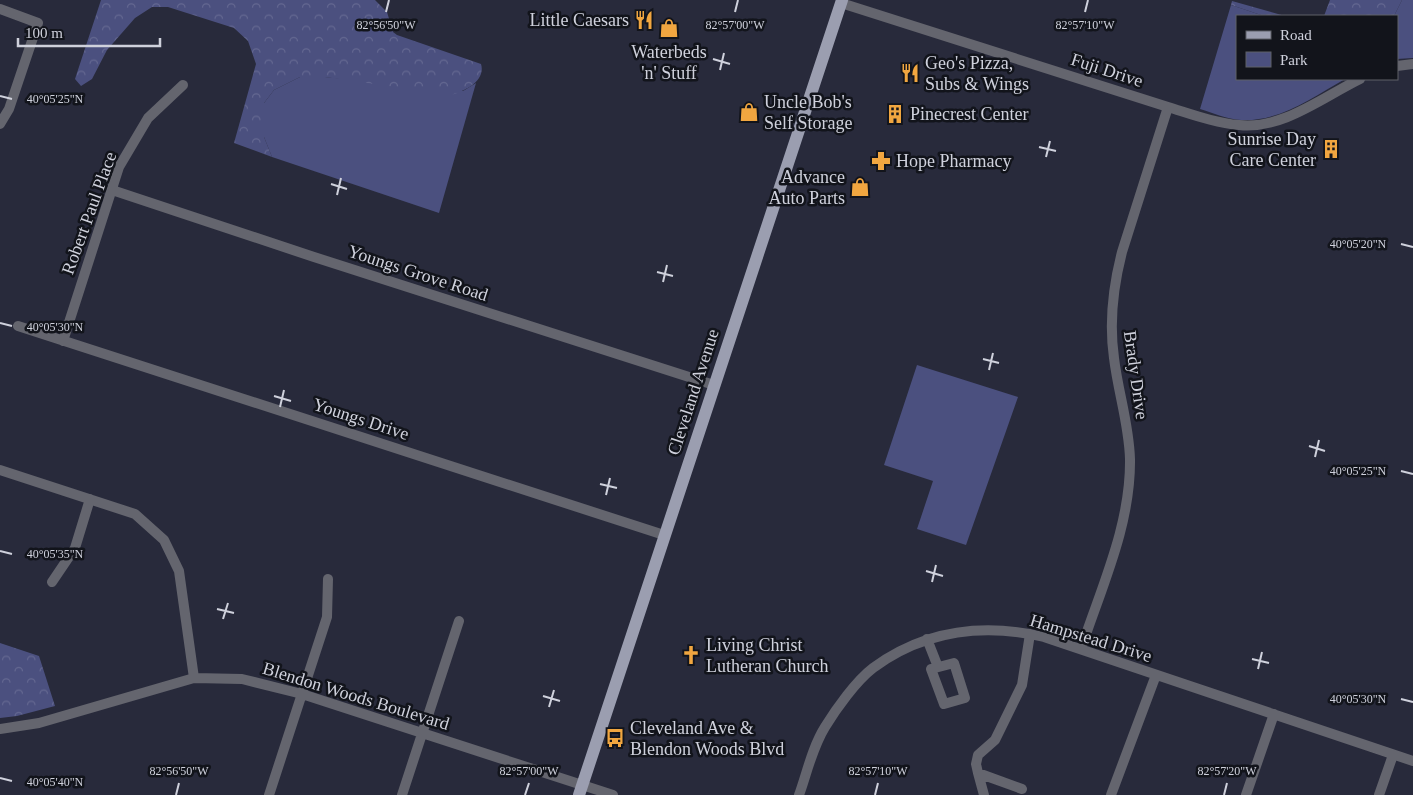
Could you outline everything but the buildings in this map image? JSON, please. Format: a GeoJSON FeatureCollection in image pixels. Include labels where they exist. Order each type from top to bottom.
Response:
{"type":"FeatureCollection","features":[{"type":"Feature","properties":{"kind":"main road","name":"Cleveland Avenue"},"geometry":{"type":"LineString","coordinates":[[580,790],[841,2]]}},
{"type":"Feature","properties":{"kind":"street","name":"Fuji Drive"},"geometry":{"type":"LineString","coordinates":[[841,2],[1168,107],[1222,123],[1241,126],[1289,118],[1358,80]]}},
{"type":"Feature","properties":{"kind":"street"},"geometry":{"type":"LineString","coordinates":[[0,9],[38,23],[9,109],[0,124]]}},
{"type":"Feature","properties":{"kind":"street"},"geometry":{"type":"LineString","coordinates":[[1398,66],[1413,64]]}},
{"type":"Feature","properties":{"kind":"street","name":"Robert Paul Place"},"geometry":{"type":"LineString","coordinates":[[63,341],[119,167],[148,118],[183,85]]}},
{"type":"Feature","properties":{"kind":"street","name":"Brady Drive"},"geometry":{"type":"LineString","coordinates":[[1081,649],[1114,553],[1125,511],[1129,482],[1128,437],[1114,357],[1112,305],[1116,276],[1168,107]]}},
{"type":"Feature","properties":{"kind":"street","name":"Youngs Grove Road"},"geometry":{"type":"LineString","coordinates":[[112,190],[714,385]]}},
{"type":"Feature","properties":{"kind":"street","name":"Youngs Drive"},"geometry":{"type":"LineString","coordinates":[[18,326],[664,535]]}},
{"type":"Feature","properties":{"kind":"street"},"geometry":{"type":"LineString","coordinates":[[0,470],[135,514],[164,540],[181,578],[194,678]]}},
{"type":"Feature","properties":{"kind":"street"},"geometry":{"type":"LineString","coordinates":[[52,582],[75,548],[90,499]]}},
{"type":"Feature","properties":{"kind":"street"},"geometry":{"type":"LineString","coordinates":[[269,795],[327,617],[328,579]]}},
{"type":"Feature","properties":{"kind":"street"},"geometry":{"type":"LineString","coordinates":[[402,795],[459,621]]}},
{"type":"Feature","properties":{"kind":"street","name":"Hampstead Drive"},"geometry":{"type":"LineString","coordinates":[[799,795],[814,749],[824,728],[847,695],[871,669],[892,656],[927,639],[983,630],[1013,631],[1030,634],[1081,649],[1413,761]]}},
{"type":"Feature","properties":{"kind":"street"},"geometry":{"type":"LineString","coordinates":[[984,795],[976,759],[995,740],[1022,685],[1030,634]]}},
{"type":"Feature","properties":{"kind":"street"},"geometry":{"type":"LineString","coordinates":[[927,639],[938,667]]}},
{"type":"Feature","properties":{"kind":"street"},"geometry":{"type":"LineString","coordinates":[[1112,795],[1156,675]]}},
{"type":"Feature","properties":{"kind":"street","name":"Blendon Woods Boulevard"},"geometry":{"type":"LineString","coordinates":[[0,729],[39,723],[194,678],[242,679],[302,694],[422,733],[580,790],[613,795]]}},
{"type":"Feature","properties":{"kind":"street"},"geometry":{"type":"LineString","coordinates":[[1246,795],[1274,714]]}},
{"type":"Feature","properties":{"kind":"street"},"geometry":{"type":"LineString","coordinates":[[1379,795],[1393,755]]}},
{"type":"Feature","properties":{"kind":"street"},"geometry":{"type":"LineString","coordinates":[[978,773],[1022,788],[1013,795]]}},
{"type":"Feature","properties":{"kind":"green space"},"geometry":{"type":"Polygon","coordinates":[[[101,0],[375,0],[387,12],[393,32],[397,35],[481,64],[482,70],[473,84],[451,95],[325,77],[300,77],[274,90],[264,103],[264,137],[272,157],[234,143],[256,64],[248,41],[234,28],[168,7],[152,7],[135,18],[107,50],[92,79],[81,86],[75,79],[101,0]]]}},
{"type":"Feature","properties":{"kind":"green space"},"geometry":{"type":"Polygon","coordinates":[[[1330,0],[1402,0],[1394,15],[1324,15],[1330,0]]]}},
{"type":"Feature","properties":{"kind":"green space"},"geometry":{"type":"Polygon","coordinates":[[[1402,0],[1413,0],[1413,58],[1398,59],[1398,15],[1394,15],[1402,0]]]}},
{"type":"Feature","properties":{"kind":"green space"},"geometry":{"type":"Polygon","coordinates":[[[1232,1],[1281,15],[1261,15],[1231,5],[1232,1]]]}},
{"type":"Feature","properties":{"kind":"green space"},"geometry":{"type":"Polygon","coordinates":[[[1231,5],[1261,15],[1236,15],[1236,80],[1343,80],[1283,113],[1255,120],[1225,117],[1200,109],[1231,5]]]}},
{"type":"Feature","properties":{"kind":"green space"},"geometry":{"type":"Polygon","coordinates":[[[300,77],[325,77],[463,91],[476,83],[439,213],[272,157],[264,137],[264,103],[274,90],[300,77]]]}},
{"type":"Feature","properties":{"kind":"green space"},"geometry":{"type":"Polygon","coordinates":[[[917,365],[1018,397],[966,545],[917,529],[933,481],[884,465],[917,365]]]}},
{"type":"Feature","properties":{"kind":"green space"},"geometry":{"type":"Polygon","coordinates":[[[0,643],[39,656],[55,706],[17,716],[0,718],[0,643]]]}},
{"type":"Feature","properties":{"kind":"place","name":"Little Caesars"},"geometry":{"type":"Point","coordinates":[644,20]}},
{"type":"Feature","properties":{"kind":"place","name":"Waterbeds 'n' Stuff"},"geometry":{"type":"Point","coordinates":[669,28]}},
{"type":"Feature","properties":{"kind":"place","name":"Geo's Pizza, Subs & Wings"},"geometry":{"type":"Point","coordinates":[910,73]}},
{"type":"Feature","properties":{"kind":"place","name":"Uncle Bob's Self Storage"},"geometry":{"type":"Point","coordinates":[749,112]}},
{"type":"Feature","properties":{"kind":"place","name":"Pinecrest Center"},"geometry":{"type":"Point","coordinates":[895,114]}},
{"type":"Feature","properties":{"kind":"place","name":"Sunrise Day Care Center"},"geometry":{"type":"Point","coordinates":[1331,149]}},
{"type":"Feature","properties":{"kind":"place","name":"Hope Pharmacy"},"geometry":{"type":"Point","coordinates":[881,161]}},
{"type":"Feature","properties":{"kind":"place","name":"Advance Auto Parts"},"geometry":{"type":"Point","coordinates":[860,187]}},
{"type":"Feature","properties":{"kind":"place","name":"Living Christ Lutheran Church"},"geometry":{"type":"Point","coordinates":[691,655]}},
{"type":"Feature","properties":{"kind":"place","name":"Cleveland Ave & Blendon Woods Blvd"},"geometry":{"type":"Point","coordinates":[615,738]}}]}
